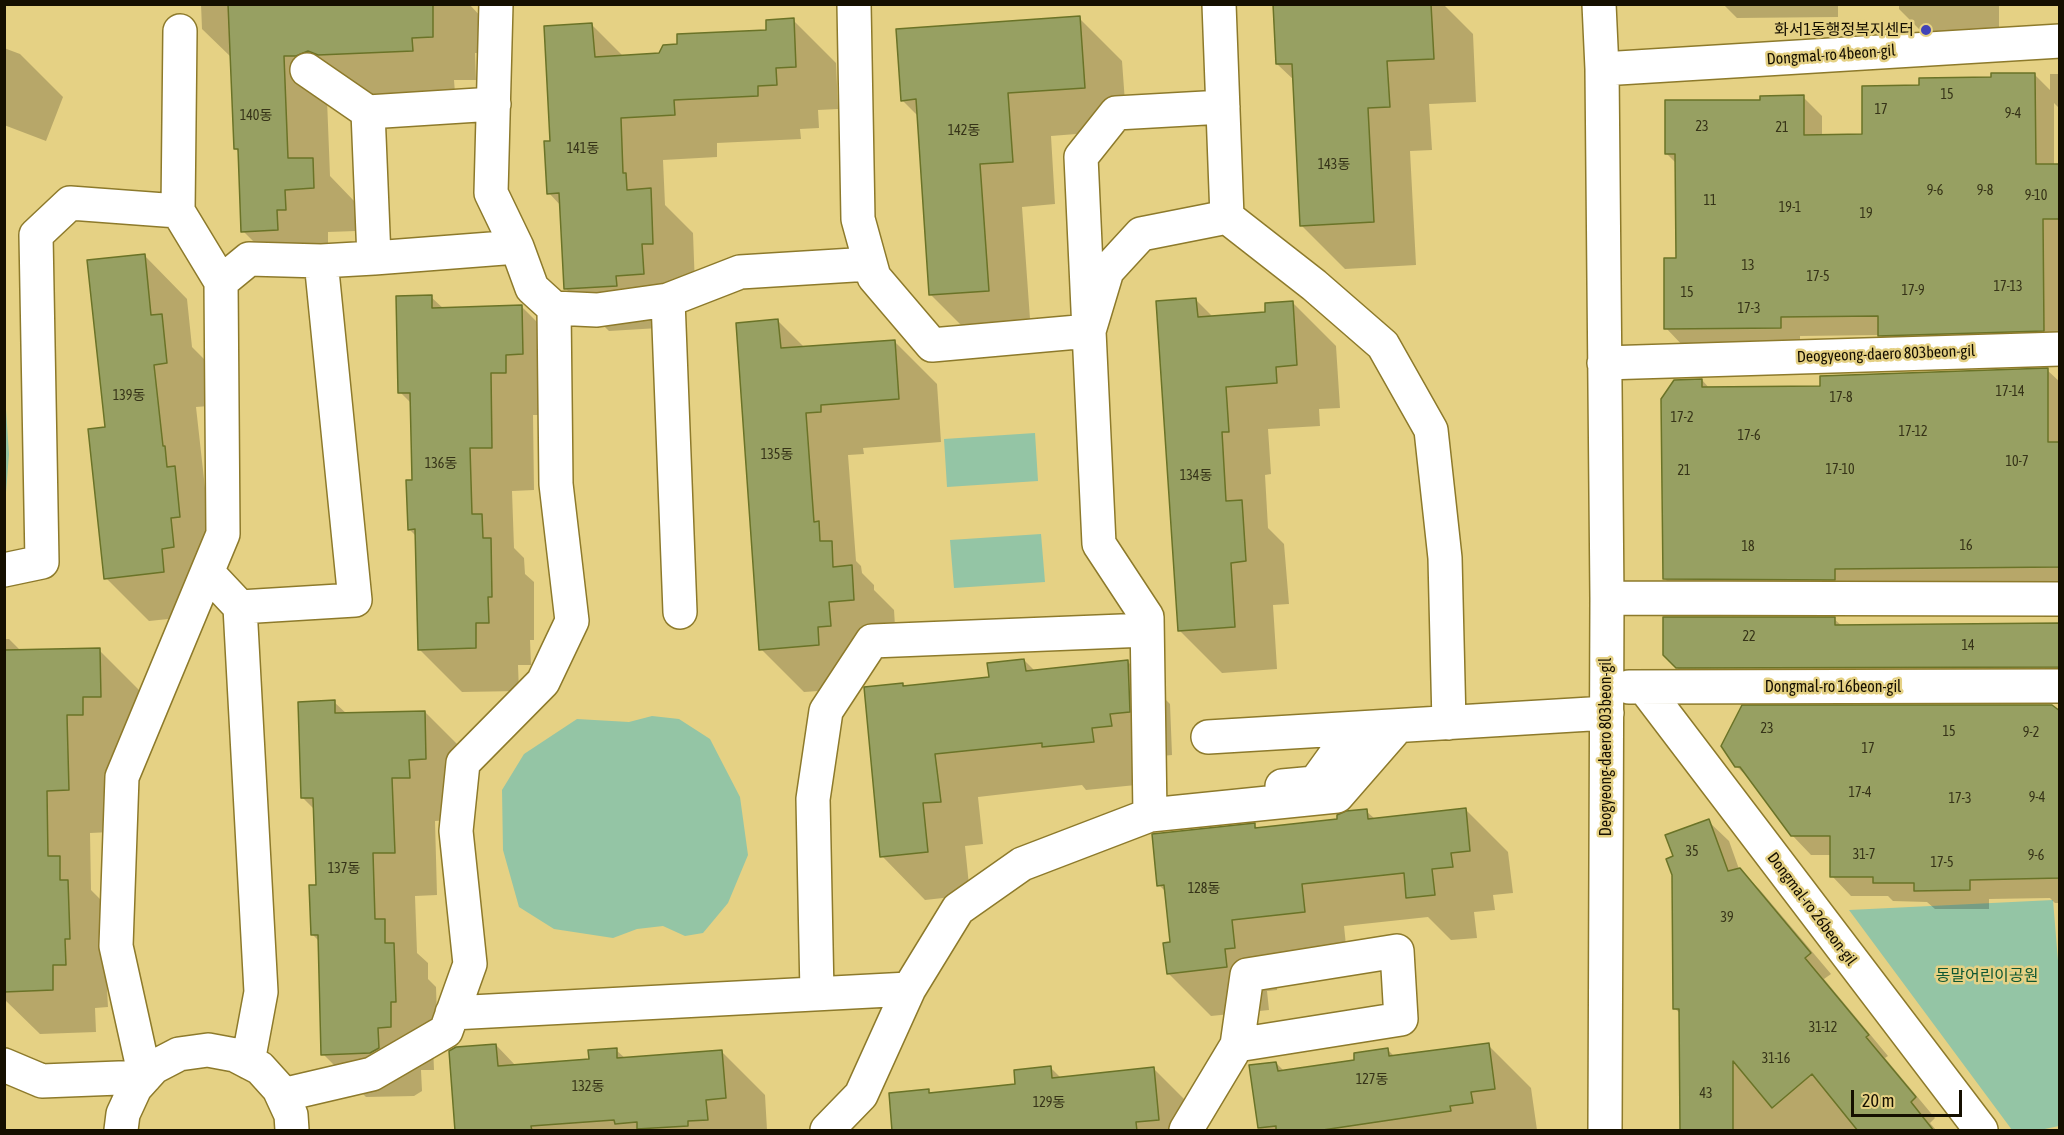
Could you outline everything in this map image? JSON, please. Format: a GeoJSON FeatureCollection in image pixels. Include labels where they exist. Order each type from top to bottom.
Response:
{"type":"FeatureCollection","features":[{"type":"Feature","properties":{"kind":"street"},"geometry":{"type":"LineString","coordinates":[[496,4],[491,193],[517,247],[532,288],[554,308],[597,310],[668,300],[740,272],[870,264]]}},
{"type":"Feature","properties":{"kind":"street"},"geometry":{"type":"LineString","coordinates":[[854,4],[858,219],[874,277],[932,345],[1089,331]]}},
{"type":"Feature","properties":{"kind":"street"},"geometry":{"type":"LineString","coordinates":[[1219,4],[1227,217]]}},
{"type":"Feature","properties":{"kind":"street","name":"Deogyeong-daero 803beon-gil"},"geometry":{"type":"LineString","coordinates":[[1599,4],[1602,69],[1607,700],[1605,1131]]}},
{"type":"Feature","properties":{"kind":"street"},"geometry":{"type":"LineString","coordinates":[[145,1077],[116,946],[122,777],[223,534],[221,282],[178,211],[180,31]]}},
{"type":"Feature","properties":{"kind":"street","name":"Dongmal-ro 4beon-gil"},"geometry":{"type":"LineString","coordinates":[[1602,69],[2060,41]]}},
{"type":"Feature","properties":{"kind":"street"},"geometry":{"type":"LineString","coordinates":[[307,70],[368,112],[494,104]]}},
{"type":"Feature","properties":{"kind":"street"},"geometry":{"type":"LineString","coordinates":[[1150,815],[1147,617],[1099,544],[1081,157],[1116,113],[1223,107]]}},
{"type":"Feature","properties":{"kind":"street"},"geometry":{"type":"LineString","coordinates":[[368,112],[374,258]]}},
{"type":"Feature","properties":{"kind":"street"},"geometry":{"type":"LineString","coordinates":[[4,570],[42,562],[36,235],[70,203],[178,211]]}},
{"type":"Feature","properties":{"kind":"street"},"geometry":{"type":"LineString","coordinates":[[1089,331],[1107,271],[1141,234],[1227,217],[1314,285],[1383,345],[1431,430],[1444,558],[1449,723]]}},
{"type":"Feature","properties":{"kind":"street"},"geometry":{"type":"LineString","coordinates":[[221,282],[249,259],[321,261],[517,247]]}},
{"type":"Feature","properties":{"kind":"street"},"geometry":{"type":"LineString","coordinates":[[240,607],[355,600],[321,261]]}},
{"type":"Feature","properties":{"kind":"street"},"geometry":{"type":"LineString","coordinates":[[668,300],[680,612]]}},
{"type":"Feature","properties":{"kind":"street"},"geometry":{"type":"LineString","coordinates":[[282,1095],[372,1074],[446,1031],[470,964],[456,831],[463,763],[543,682],[572,621],[556,484],[554,308]]}},
{"type":"Feature","properties":{"kind":"street","name":"Deogyeong-daero 803beon-gil"},"geometry":{"type":"LineString","coordinates":[[1604,363],[2060,349]]}},
{"type":"Feature","properties":{"kind":"street"},"geometry":{"type":"LineString","coordinates":[[208,573],[240,607],[261,992],[248,1062]]}},
{"type":"Feature","properties":{"kind":"street"},"geometry":{"type":"LineString","coordinates":[[1606,598],[2060,599]]}},
{"type":"Feature","properties":{"kind":"street"},"geometry":{"type":"LineString","coordinates":[[817,994],[814,788],[826,711],[872,641],[1147,630]]}},
{"type":"Feature","properties":{"kind":"street","name":"Dongmal-ro 16beon-gil"},"geometry":{"type":"LineString","coordinates":[[1208,737],[1449,723],[1607,700],[1644,687],[2060,686]]}},
{"type":"Feature","properties":{"kind":"street","name":"Dongmal-ro 26beon-gil"},"geometry":{"type":"LineString","coordinates":[[1644,687],[1981,1131]]}},
{"type":"Feature","properties":{"kind":"street"},"geometry":{"type":"LineString","coordinates":[[826,1131],[861,1095],[909,988],[958,909],[1022,864],[1150,815],[1337,796],[1398,726]]}},
{"type":"Feature","properties":{"kind":"street"},"geometry":{"type":"LineString","coordinates":[[1211,792],[1315,783],[1354,729]]}},
{"type":"Feature","properties":{"kind":"street"},"geometry":{"type":"LineString","coordinates":[[1186,1131],[1238,1045],[1247,975],[1397,951],[1401,1019],[1238,1045]]}},
{"type":"Feature","properties":{"kind":"street"},"geometry":{"type":"LineString","coordinates":[[452,1013],[909,988]]}},
{"type":"Feature","properties":{"kind":"street"},"geometry":{"type":"LineString","coordinates":[[121,1131],[123,1114],[135,1088],[154,1067],[179,1054],[208,1050],[235,1055],[260,1068],[279,1089],[291,1114],[292,1131]]}},
{"type":"Feature","properties":{"kind":"street"},"geometry":{"type":"LineString","coordinates":[[4,1065],[42,1081],[145,1077]]}},
{"type":"Feature","properties":{"kind":"green space"},"geometry":{"type":"Polygon","coordinates":[[[4,395],[9,454],[5,505],[4,395]]]}},
{"type":"Feature","properties":{"kind":"green space"},"geometry":{"type":"Polygon","coordinates":[[[1035,433],[1038,481],[947,487],[944,439],[1035,433]]]}},
{"type":"Feature","properties":{"kind":"green space"},"geometry":{"type":"Polygon","coordinates":[[[1041,534],[1045,582],[954,588],[950,540],[1041,534]]]}},
{"type":"Feature","properties":{"kind":"green space"},"geometry":{"type":"Polygon","coordinates":[[[652,716],[679,719],[710,739],[740,797],[748,855],[728,903],[703,933],[685,936],[663,926],[637,929],[613,938],[554,929],[519,907],[503,850],[502,790],[524,754],[577,719],[629,722],[652,716]]]}},
{"type":"Feature","properties":{"kind":"green space","name":"동말어린이공원"},"geometry":{"type":"Polygon","coordinates":[[[2053,900],[2060,985],[2059,1126],[2040,1130],[2012,1130],[1849,910],[2053,900]]]}},
{"type":"Feature","properties":{"kind":"building"},"geometry":{"type":"Polygon","coordinates":[[[228,4],[433,4],[433,37],[412,38],[413,51],[318,55],[308,51],[296,56],[284,56],[288,158],[313,158],[314,188],[285,190],[286,210],[277,210],[278,230],[241,232],[238,149],[234,149],[228,4]]]}},
{"type":"Feature","properties":{"kind":"building"},"geometry":{"type":"Polygon","coordinates":[[[1273,4],[1431,4],[1434,59],[1387,61],[1390,107],[1368,108],[1374,222],[1300,226],[1292,64],[1276,64],[1273,4]]]}},
{"type":"Feature","properties":{"kind":"building"},"geometry":{"type":"Polygon","coordinates":[[[1080,16],[1085,88],[1008,93],[1013,162],[980,164],[989,291],[929,295],[916,99],[901,101],[896,29],[1080,16]]]}},
{"type":"Feature","properties":{"kind":"building"},"geometry":{"type":"Polygon","coordinates":[[[794,18],[796,67],[776,68],[777,85],[758,86],[758,96],[674,100],[675,115],[621,118],[623,173],[626,173],[627,190],[651,188],[653,244],[642,244],[644,274],[616,276],[617,286],[564,289],[559,193],[547,194],[544,141],[550,141],[544,26],[592,23],[595,57],[659,53],[663,45],[677,44],[677,34],[766,30],[766,20],[794,18]]]}},
{"type":"Feature","properties":{"kind":"building"},"geometry":{"type":"Polygon","coordinates":[[[1991,73],[2035,73],[2036,164],[2060,164],[2060,219],[2043,219],[2044,331],[1878,336],[1878,316],[1781,317],[1781,328],[1664,329],[1664,258],[1676,258],[1675,154],[1665,154],[1665,100],[1760,100],[1760,96],[1804,95],[1804,135],[1862,134],[1862,86],[1919,85],[1919,78],[1991,77],[1991,73]]]}},
{"type":"Feature","properties":{"kind":"building"},"geometry":{"type":"Polygon","coordinates":[[[145,254],[151,315],[162,314],[167,363],[154,365],[163,446],[165,446],[167,467],[175,466],[180,517],[171,518],[174,547],[162,549],[164,572],[104,579],[88,429],[105,427],[87,260],[145,254]]]}},
{"type":"Feature","properties":{"kind":"building"},"geometry":{"type":"Polygon","coordinates":[[[432,295],[432,308],[522,305],[523,354],[506,355],[506,373],[491,373],[492,448],[470,448],[472,514],[482,514],[483,538],[491,538],[492,597],[488,597],[489,623],[476,623],[476,648],[418,650],[415,529],[408,530],[406,480],[412,480],[410,393],[398,393],[396,296],[432,295]]]}},
{"type":"Feature","properties":{"kind":"building"},"geometry":{"type":"Polygon","coordinates":[[[1196,298],[1198,317],[1265,312],[1265,303],[1293,301],[1297,365],[1276,367],[1277,383],[1226,387],[1229,432],[1222,432],[1226,501],[1242,500],[1246,561],[1231,563],[1235,627],[1178,631],[1156,301],[1196,298]]]}},
{"type":"Feature","properties":{"kind":"building"},"geometry":{"type":"Polygon","coordinates":[[[778,319],[781,348],[895,340],[899,399],[821,405],[821,412],[806,413],[814,522],[819,521],[820,541],[832,541],[833,567],[852,565],[854,600],[829,602],[831,626],[818,627],[819,645],[759,650],[736,323],[778,319]]]}},
{"type":"Feature","properties":{"kind":"building"},"geometry":{"type":"Polygon","coordinates":[[[2048,368],[2048,442],[2060,442],[2060,567],[1835,569],[1835,580],[1663,579],[1661,399],[1674,380],[1702,379],[1702,387],[1820,386],[1820,376],[2048,368]]]}},
{"type":"Feature","properties":{"kind":"building"},"geometry":{"type":"Polygon","coordinates":[[[1663,617],[1835,617],[1835,625],[2060,623],[2060,667],[1676,668],[1663,655],[1663,617]]]}},
{"type":"Feature","properties":{"kind":"building"},"geometry":{"type":"Polygon","coordinates":[[[100,648],[101,697],[83,697],[83,715],[67,715],[69,790],[47,791],[48,856],[60,856],[60,880],[68,880],[70,939],[65,939],[66,965],[53,965],[53,990],[4,992],[4,650],[100,648]]]}},
{"type":"Feature","properties":{"kind":"building"},"geometry":{"type":"Polygon","coordinates":[[[1024,659],[1026,671],[1128,660],[1130,712],[1110,714],[1112,726],[1092,728],[1094,742],[1042,747],[1042,743],[935,754],[941,802],[923,803],[928,852],[880,857],[864,687],[903,683],[903,686],[989,677],[987,663],[1024,659]]]}},
{"type":"Feature","properties":{"kind":"building"},"geometry":{"type":"Polygon","coordinates":[[[335,700],[335,713],[425,711],[426,759],[409,760],[410,778],[392,778],[395,853],[373,853],[375,919],[385,919],[385,943],[394,943],[396,1002],[391,1002],[391,1027],[378,1028],[379,1048],[370,1053],[321,1055],[318,935],[311,935],[309,885],[316,885],[313,798],[301,798],[298,702],[335,700]]]}},
{"type":"Feature","properties":{"kind":"building"},"geometry":{"type":"Polygon","coordinates":[[[1742,705],[2052,705],[2060,711],[2060,878],[1970,880],[1970,890],[1914,891],[1914,883],[1873,883],[1873,877],[1830,877],[1830,836],[1791,836],[1740,767],[1735,767],[1721,746],[1742,705]]]}},
{"type":"Feature","properties":{"kind":"building"},"geometry":{"type":"Polygon","coordinates":[[[1466,808],[1470,851],[1451,853],[1453,867],[1432,869],[1435,895],[1406,898],[1404,873],[1302,884],[1305,912],[1232,920],[1235,948],[1225,949],[1227,967],[1167,974],[1163,943],[1170,942],[1164,885],[1157,886],[1152,834],[1255,823],[1255,828],[1337,819],[1337,815],[1346,811],[1367,809],[1368,819],[1466,808]]]}},
{"type":"Feature","properties":{"kind":"building"},"geometry":{"type":"Polygon","coordinates":[[[1709,819],[1728,871],[1740,868],[1811,953],[1805,958],[1869,1035],[1866,1037],[1916,1097],[1911,1102],[1934,1131],[1858,1131],[1812,1074],[1772,1108],[1733,1061],[1733,1131],[1680,1131],[1679,1009],[1673,1009],[1672,875],[1666,859],[1673,856],[1665,835],[1709,819]]]}},
{"type":"Feature","properties":{"kind":"building"},"geometry":{"type":"Polygon","coordinates":[[[1489,1043],[1495,1089],[1471,1092],[1473,1103],[1450,1106],[1451,1111],[1316,1131],[1276,1131],[1276,1126],[1258,1128],[1249,1065],[1276,1062],[1278,1071],[1354,1060],[1354,1053],[1388,1048],[1389,1056],[1489,1043]]]}},
{"type":"Feature","properties":{"kind":"building"},"geometry":{"type":"Polygon","coordinates":[[[496,1044],[498,1066],[589,1059],[588,1050],[617,1048],[617,1058],[722,1050],[726,1098],[706,1100],[708,1120],[688,1121],[688,1126],[637,1129],[637,1122],[615,1124],[614,1120],[531,1126],[532,1131],[455,1131],[449,1051],[456,1047],[496,1044]]]}},
{"type":"Feature","properties":{"kind":"building"},"geometry":{"type":"Polygon","coordinates":[[[1051,1066],[1052,1078],[1154,1067],[1159,1120],[1136,1122],[1137,1131],[892,1131],[889,1093],[929,1089],[929,1093],[1015,1084],[1014,1070],[1051,1066]]]}},
{"type":"Feature","properties":{"kind":"place","name":"화서1동행정복지센터"},"geometry":{"type":"Point","coordinates":[1926,30]}}]}
